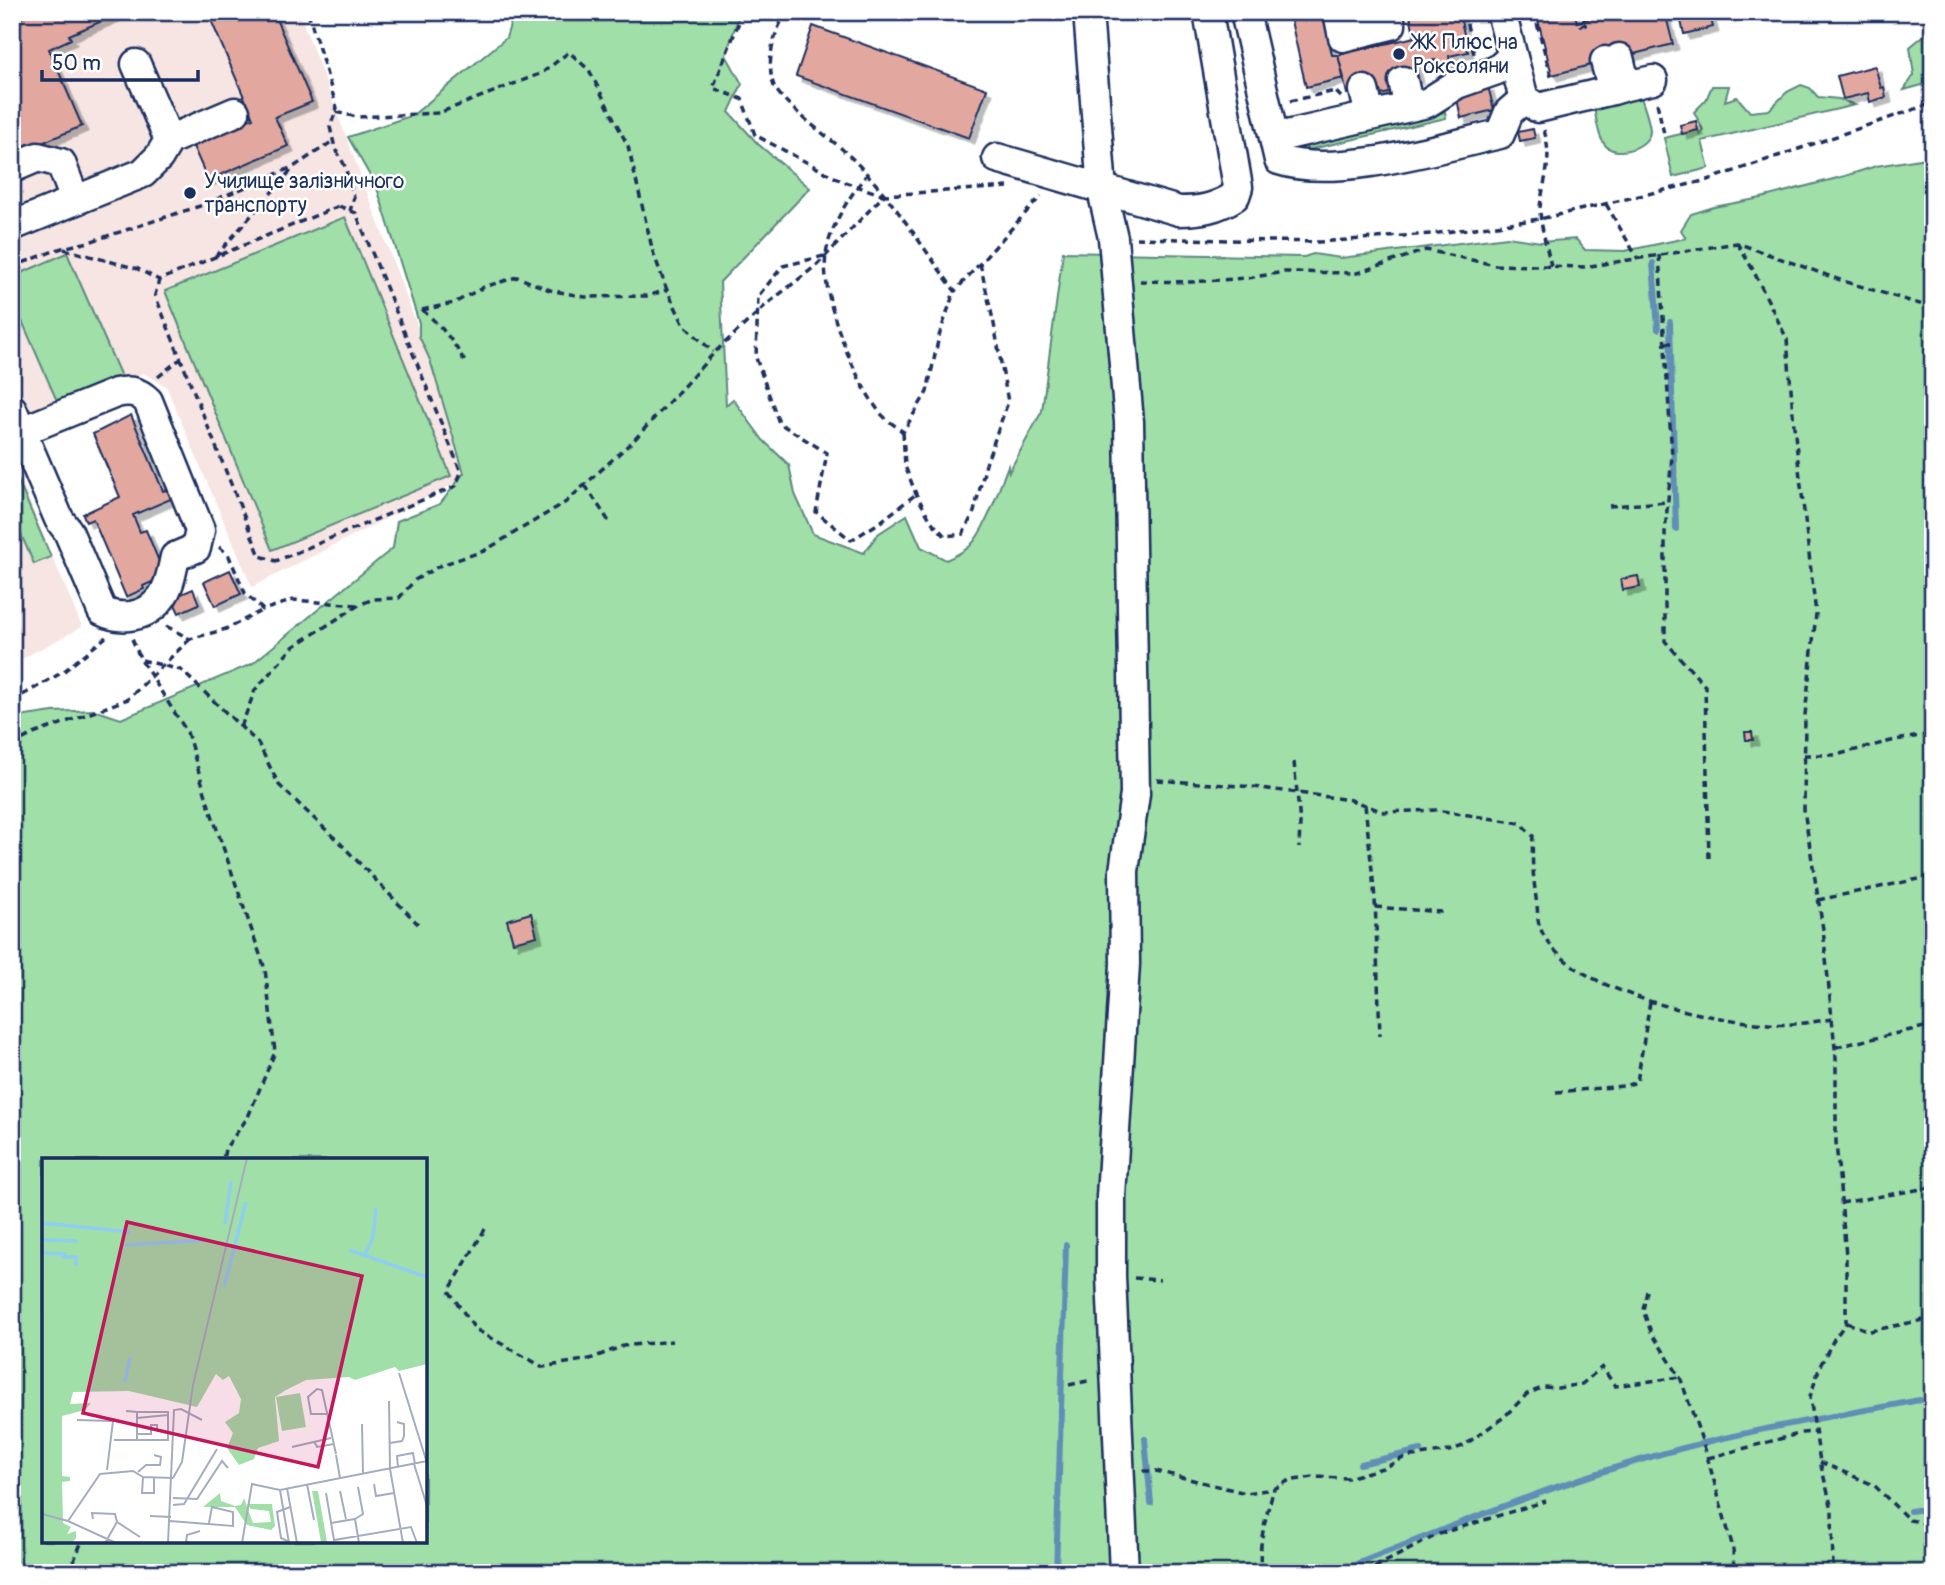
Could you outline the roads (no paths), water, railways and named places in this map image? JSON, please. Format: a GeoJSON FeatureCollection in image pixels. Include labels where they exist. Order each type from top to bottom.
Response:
{"type":"FeatureCollection","features":[{"type":"Feature","properties":{"kind":"lane"},"geometry":{"type":"LineString","coordinates":[[1088,12],[1102,189],[1113,238],[1129,422],[1135,794],[1124,871],[1125,964],[1111,1197],[1111,1276],[1124,1573]]}},
{"type":"Feature","properties":{"kind":"lane"},"geometry":{"type":"LineString","coordinates":[[997,159],[1179,211],[1199,211],[1222,205],[1234,197],[1237,187],[1208,12]]}},
{"type":"Feature","properties":{"kind":"lane"},"geometry":{"type":"LineString","coordinates":[[1245,12],[1279,160],[1295,165],[1367,163],[1500,134],[1509,112],[1531,104],[1636,84],[1612,60]]}},
{"type":"Feature","properties":{"kind":"lane"},"geometry":{"type":"LineString","coordinates":[[1338,12],[1343,37],[1391,25],[1388,12]]}},
{"type":"Feature","properties":{"kind":"lane"},"geometry":{"type":"LineString","coordinates":[[1501,12],[1512,57],[1531,104]]}},
{"type":"Feature","properties":{"kind":"lane"},"geometry":{"type":"LineString","coordinates":[[1274,138],[1367,103],[1406,94],[1427,103],[1457,84],[1497,71],[1512,57]]}},
{"type":"Feature","properties":{"kind":"lane"},"geometry":{"type":"LineString","coordinates":[[136,64],[169,141]]}},
{"type":"Feature","properties":{"kind":"lane"},"geometry":{"type":"LineString","coordinates":[[12,226],[142,173],[159,157],[169,141],[235,112]]}},
{"type":"Feature","properties":{"kind":"lane"},"geometry":{"type":"LineString","coordinates":[[12,168],[38,157],[61,163],[75,200]]}},
{"type":"Feature","properties":{"kind":"lane"},"geometry":{"type":"LineString","coordinates":[[128,391],[141,393],[148,401],[200,530],[196,548],[175,556],[170,580],[162,598],[136,618],[114,617],[102,611],[17,420],[128,391]]}},
{"type":"Feature","properties":{"kind":"waterway"},"geometry":{"type":"LineString","coordinates":[[1653,263],[1658,329]]}},
{"type":"Feature","properties":{"kind":"waterway"},"geometry":{"type":"LineString","coordinates":[[1670,322],[1676,529]]}},
{"type":"Feature","properties":{"kind":"waterway"},"geometry":{"type":"LineString","coordinates":[[1056,1573],[1066,1245]]}},
{"type":"Feature","properties":{"kind":"waterway"},"geometry":{"type":"LineString","coordinates":[[1334,1573],[1520,1500],[1634,1462],[1740,1434],[1920,1400]]}},
{"type":"Feature","properties":{"kind":"waterway"},"geometry":{"type":"LineString","coordinates":[[1145,1439],[1151,1503]]}},
{"type":"Feature","properties":{"kind":"waterway"},"geometry":{"type":"LineString","coordinates":[[1360,1464],[1421,1450]]}},
{"type":"Feature","properties":{"kind":"waterway"},"geometry":{"type":"LineString","coordinates":[[1910,1511],[1933,1508]]}},
{"type":"Feature","properties":{"kind":"place","name":"ЖК Плюс на Роксоляни"},"geometry":{"type":"Point","coordinates":[1399,54]}},
{"type":"Feature","properties":{"kind":"place","name":"Училище залізничного транспорту"},"geometry":{"type":"Point","coordinates":[190,193]}}]}
